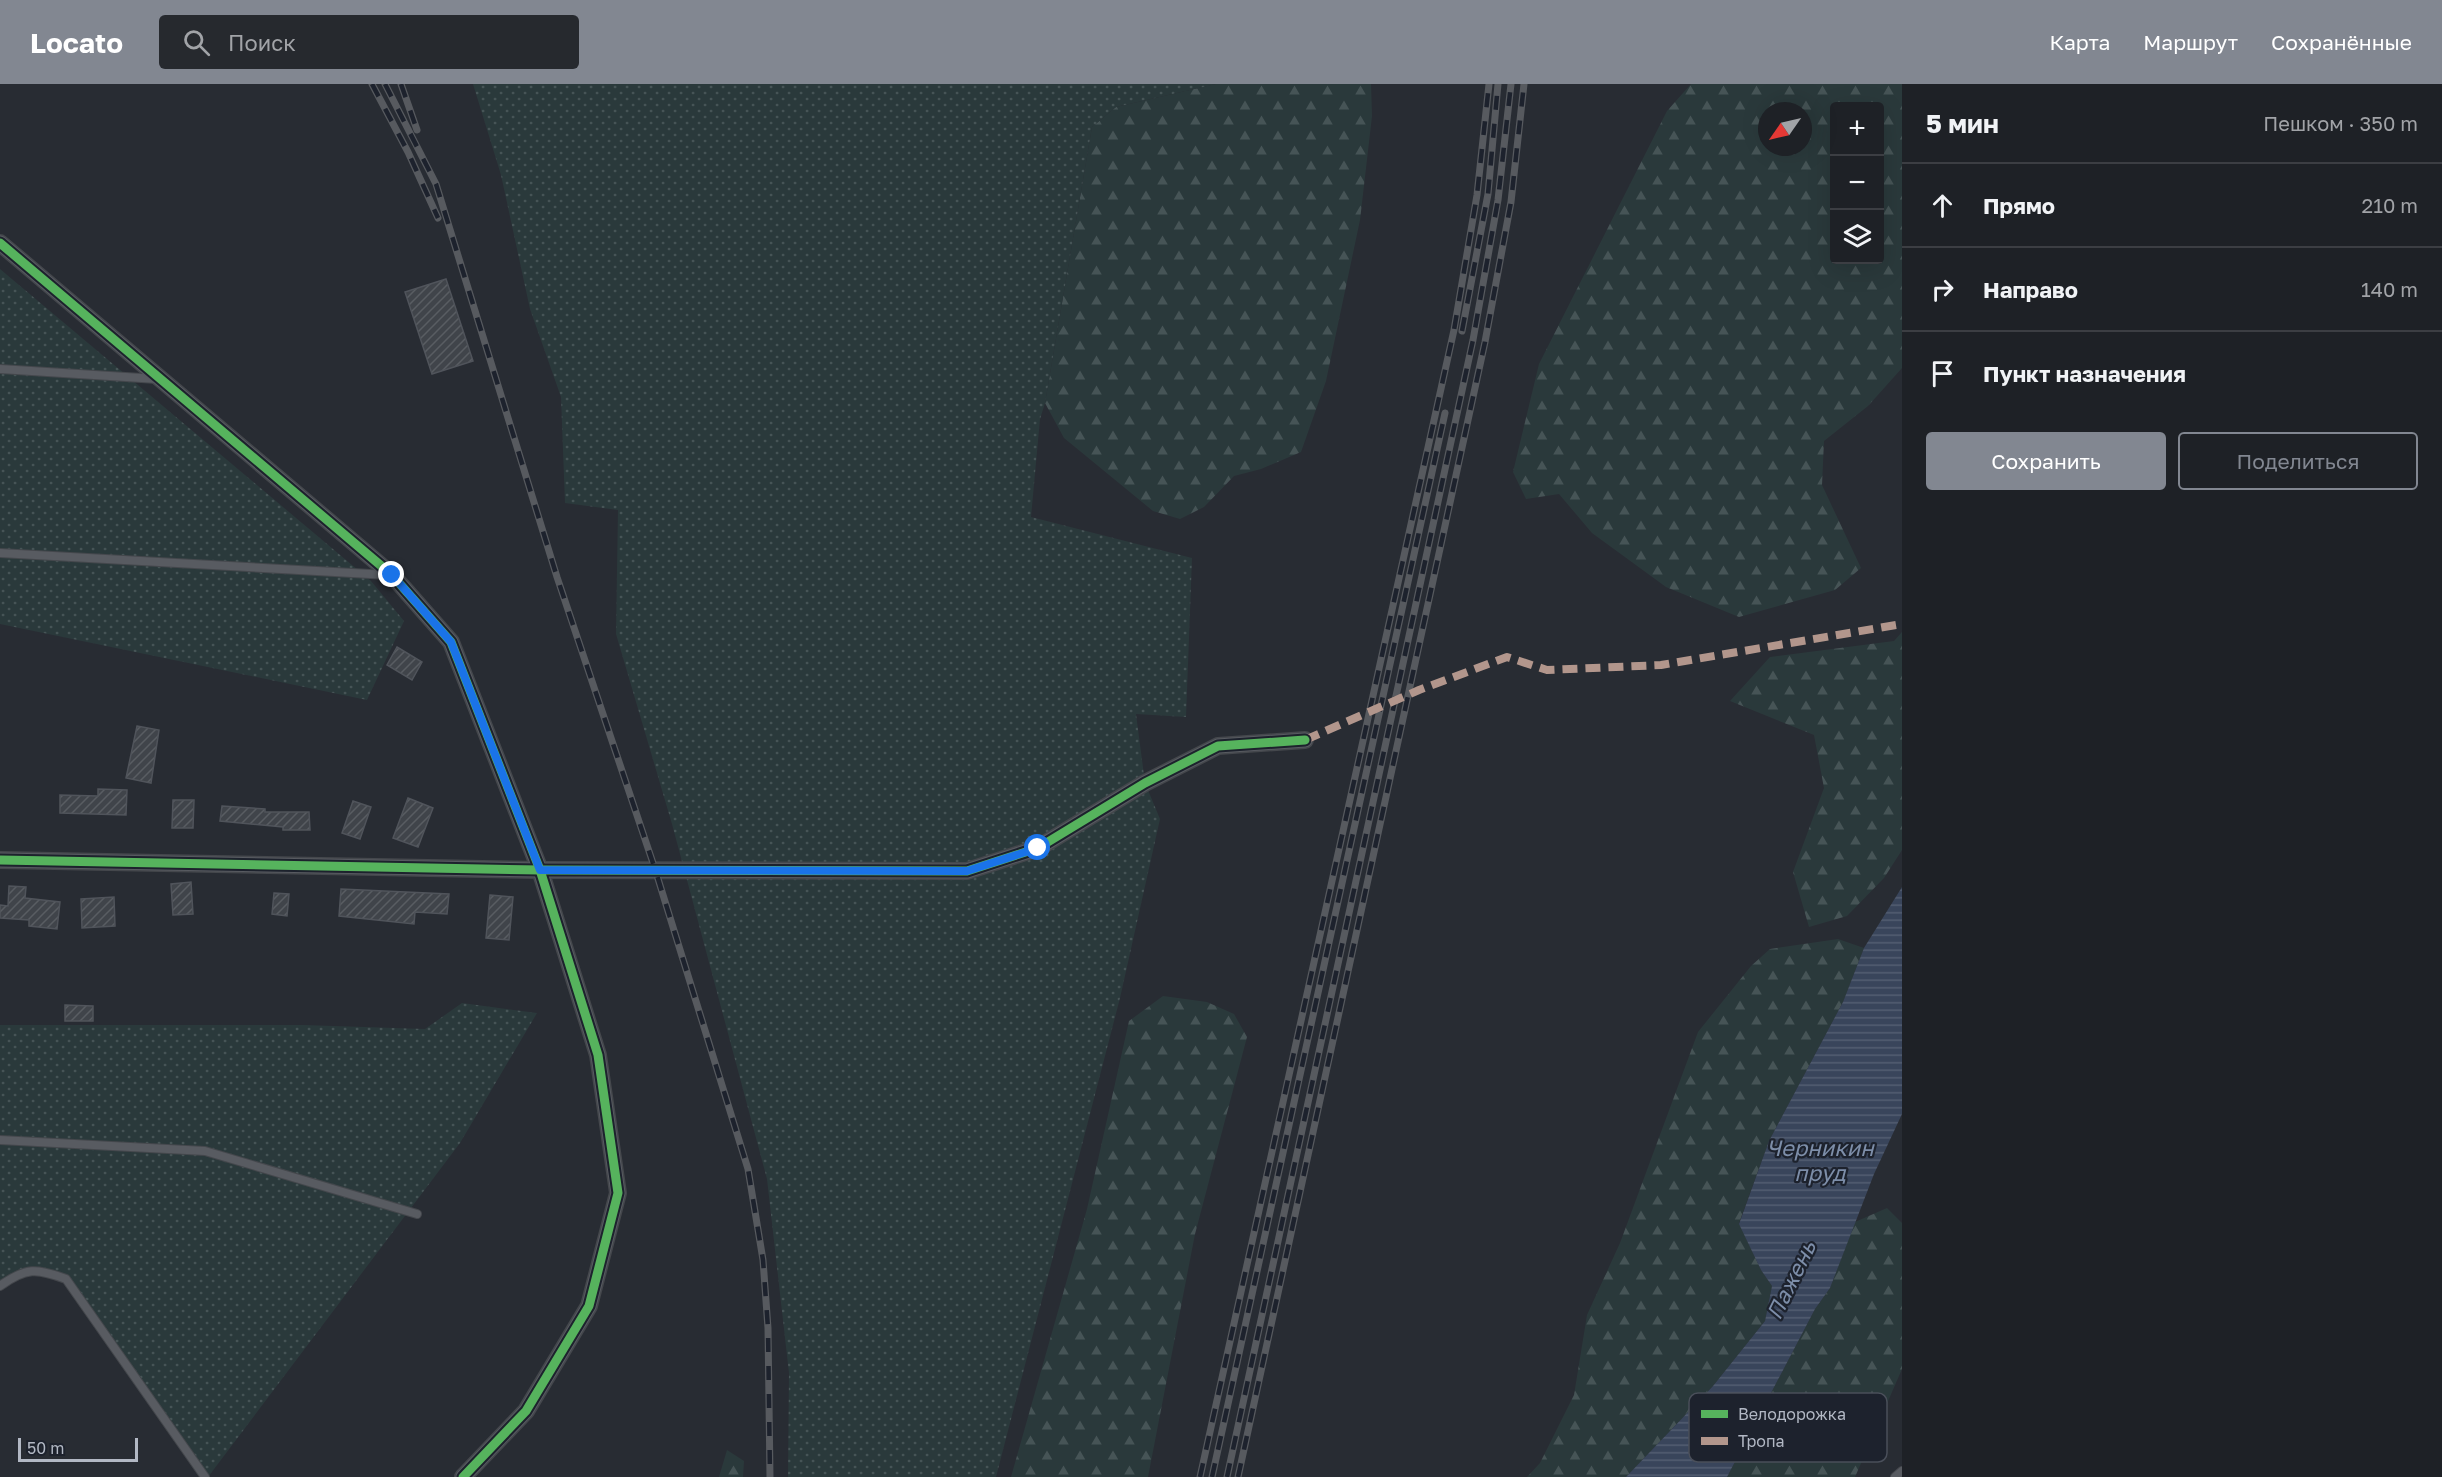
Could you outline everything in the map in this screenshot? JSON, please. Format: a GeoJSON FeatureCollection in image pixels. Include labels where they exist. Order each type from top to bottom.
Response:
{"type":"FeatureCollection","features":[{"type":"Feature","properties":{"kind":"street"},"geometry":{"type":"LineString","coordinates":[[0,243],[392,575],[451,642],[540,870],[598,1055],[618,1193],[590,1306],[526,1411],[463,1477]]}},
{"type":"Feature","properties":{"kind":"street"},"geometry":{"type":"LineString","coordinates":[[0,860],[540,870],[967,871],[1038,848],[1145,783],[1218,746],[1305,740]]}},
{"type":"Feature","properties":{"kind":"lane"},"geometry":{"type":"LineString","coordinates":[[0,369],[160,379]]}},
{"type":"Feature","properties":{"kind":"lane"},"geometry":{"type":"LineString","coordinates":[[0,553],[392,575]]}},
{"type":"Feature","properties":{"kind":"lane"},"geometry":{"type":"LineString","coordinates":[[0,1140],[205,1151],[417,1214]]}},
{"type":"Feature","properties":{"kind":"lane"},"geometry":{"type":"LineString","coordinates":[[0,1286],[14,1276],[41,1269],[66,1279],[205,1477]]}},
{"type":"Feature","properties":{"kind":"lane"},"geometry":{"type":"LineString","coordinates":[[1894,1477],[1902,1471]]}},
{"type":"Feature","properties":{"kind":"green space"},"geometry":{"type":"Polygon","coordinates":[[[473,84],[1216,84],[1116,107],[1092,127],[1045,403],[1040,419],[1031,517],[1192,558],[1186,717],[1136,714],[1145,783],[1160,819],[1120,998],[996,1477],[788,1477],[789,1373],[767,1179],[672,824],[616,634],[618,510],[565,503],[561,397],[530,309],[501,175],[473,84]]]}},
{"type":"Feature","properties":{"kind":"green space"},"geometry":{"type":"Polygon","coordinates":[[[1216,84],[1371,84],[1372,116],[1360,220],[1326,381],[1301,452],[1261,469],[1234,476],[1204,507],[1180,519],[1153,511],[1064,438],[1045,403],[1092,127],[1116,107],[1216,84]]]}},
{"type":"Feature","properties":{"kind":"green space"},"geometry":{"type":"Polygon","coordinates":[[[1691,84],[1902,84],[1902,368],[1868,406],[1824,441],[1822,485],[1861,568],[1835,590],[1739,617],[1666,587],[1592,533],[1559,494],[1526,499],[1513,472],[1539,364],[1667,111],[1691,84]]]}},
{"type":"Feature","properties":{"kind":"green space"},"geometry":{"type":"Polygon","coordinates":[[[0,269],[371,581],[404,621],[367,700],[0,624],[0,269]]]}},
{"type":"Feature","properties":{"kind":"green space"},"geometry":{"type":"Polygon","coordinates":[[[1902,632],[1902,850],[1884,878],[1847,916],[1809,927],[1793,872],[1824,788],[1814,735],[1730,701],[1770,657],[1894,641],[1902,632]]]}},
{"type":"Feature","properties":{"kind":"green space"},"geometry":{"type":"Polygon","coordinates":[[[1838,939],[1864,948],[1843,1002],[1769,1141],[1739,1223],[1761,1270],[1772,1286],[1765,1321],[1706,1393],[1689,1393],[1689,1411],[1626,1477],[1527,1477],[1540,1463],[1574,1395],[1587,1315],[1620,1243],[1698,1032],[1751,966],[1770,949],[1838,939]]]}},
{"type":"Feature","properties":{"kind":"green space"},"geometry":{"type":"Polygon","coordinates":[[[1163,996],[1207,1002],[1234,1014],[1247,1037],[1195,1234],[1148,1477],[1011,1477],[1087,1209],[1129,1021],[1163,996]]]}},
{"type":"Feature","properties":{"kind":"green space"},"geometry":{"type":"Polygon","coordinates":[[[462,1003],[537,1013],[460,1143],[208,1477],[66,1279],[41,1269],[0,1286],[0,1025],[303,1025],[425,1029],[462,1003]]]}},
{"type":"Feature","properties":{"kind":"green space"},"geometry":{"type":"Polygon","coordinates":[[[1887,1208],[1902,1223],[1902,1369],[1887,1403],[1887,1393],[1771,1393],[1815,1309],[1830,1288],[1855,1222],[1887,1208]]]}},
{"type":"Feature","properties":{"kind":"green space"},"geometry":{"type":"Polygon","coordinates":[[[727,1450],[744,1461],[743,1477],[719,1477],[727,1450]]]}},
{"type":"Feature","properties":{"kind":"green space"},"geometry":{"type":"Polygon","coordinates":[[[1735,1462],[1862,1462],[1855,1477],[1727,1477],[1735,1462]]]}},
{"type":"Feature","properties":{"kind":"water","name":"Черникин пруд"},"geometry":{"type":"Polygon","coordinates":[[[1902,887],[1902,1114],[1874,1174],[1830,1288],[1815,1309],[1771,1393],[1706,1393],[1765,1321],[1772,1286],[1761,1270],[1739,1224],[1769,1141],[1843,1002],[1864,948],[1902,887]]]}},
{"type":"Feature","properties":{"kind":"water","name":"Черникин пруд"},"geometry":{"type":"Polygon","coordinates":[[[1689,1411],[1689,1462],[1735,1462],[1727,1477],[1626,1477],[1689,1411]]]}},
{"type":"Feature","properties":{"kind":"building"},"geometry":{"type":"Polygon","coordinates":[[[446,279],[473,361],[432,374],[405,292],[446,279]]]}},
{"type":"Feature","properties":{"kind":"building"},"geometry":{"type":"Polygon","coordinates":[[[397,647],[422,662],[412,680],[387,665],[397,647]]]}},
{"type":"Feature","properties":{"kind":"building"},"geometry":{"type":"Polygon","coordinates":[[[137,726],[159,730],[151,783],[126,778],[137,726]]]}},
{"type":"Feature","properties":{"kind":"building"},"geometry":{"type":"Polygon","coordinates":[[[98,789],[127,790],[126,815],[60,813],[60,795],[98,796],[98,789]]]}},
{"type":"Feature","properties":{"kind":"building"},"geometry":{"type":"Polygon","coordinates":[[[408,798],[433,808],[418,847],[393,838],[408,798]]]}},
{"type":"Feature","properties":{"kind":"building"},"geometry":{"type":"Polygon","coordinates":[[[173,800],[194,800],[193,828],[172,828],[173,800]]]}},
{"type":"Feature","properties":{"kind":"building"},"geometry":{"type":"Polygon","coordinates":[[[353,801],[371,807],[360,839],[342,833],[353,801]]]}},
{"type":"Feature","properties":{"kind":"building"},"geometry":{"type":"Polygon","coordinates":[[[222,806],[265,809],[265,812],[309,812],[310,830],[283,830],[283,827],[220,821],[222,806]]]}},
{"type":"Feature","properties":{"kind":"building"},"geometry":{"type":"Polygon","coordinates":[[[191,882],[193,914],[173,915],[171,884],[191,882]]]}},
{"type":"Feature","properties":{"kind":"building"},"geometry":{"type":"Polygon","coordinates":[[[9,886],[26,887],[25,898],[60,902],[57,929],[29,926],[29,920],[0,918],[0,905],[8,906],[9,886]]]}},
{"type":"Feature","properties":{"kind":"building"},"geometry":{"type":"Polygon","coordinates":[[[341,889],[449,894],[447,914],[415,912],[414,924],[339,916],[341,889]]]}},
{"type":"Feature","properties":{"kind":"building"},"geometry":{"type":"Polygon","coordinates":[[[274,893],[289,894],[287,916],[272,914],[274,893]]]}},
{"type":"Feature","properties":{"kind":"building"},"geometry":{"type":"Polygon","coordinates":[[[490,895],[513,897],[509,940],[486,938],[490,895]]]}},
{"type":"Feature","properties":{"kind":"building"},"geometry":{"type":"Polygon","coordinates":[[[114,897],[115,926],[82,928],[81,899],[114,897]]]}},
{"type":"Feature","properties":{"kind":"building"},"geometry":{"type":"Polygon","coordinates":[[[65,1005],[93,1006],[93,1021],[65,1021],[65,1005]]]}},
{"type":"Feature","properties":{"kind":"railway"},"geometry":{"type":"LineString","coordinates":[[372,84],[408,152],[438,218]]}},
{"type":"Feature","properties":{"kind":"railway"},"geometry":{"type":"LineString","coordinates":[[385,84],[436,184],[557,577],[655,869],[748,1169],[763,1260],[768,1328],[770,1477]]}},
{"type":"Feature","properties":{"kind":"railway"},"geometry":{"type":"LineString","coordinates":[[401,84],[417,130]]}},
{"type":"Feature","properties":{"kind":"railway"},"geometry":{"type":"LineString","coordinates":[[1200,1477],[1454,330],[1477,195],[1489,84]]}},
{"type":"Feature","properties":{"kind":"railway"},"geometry":{"type":"LineString","coordinates":[[1462,331],[1488,194],[1498,84]]}},
{"type":"Feature","properties":{"kind":"railway"},"geometry":{"type":"LineString","coordinates":[[1227,1477],[1473,340],[1498,200],[1511,84]]}},
{"type":"Feature","properties":{"kind":"railway"},"geometry":{"type":"LineString","coordinates":[[1238,1477],[1485,342],[1511,202],[1524,84]]}},
{"type":"Feature","properties":{"kind":"railway"},"geometry":{"type":"LineString","coordinates":[[1212,1477],[1445,413]]}},
{"type":"Feature","properties":{"kind":"marked path"},"geometry":{"type":"LineString","coordinates":[[1305,740],[1419,690],[1507,657],[1547,670],[1661,665],[1902,624]]}},
{"type":"Feature","properties":{"kind":"cycle path"},"geometry":{"type":"LineString","coordinates":[[0,243],[392,575],[451,642],[540,870],[598,1055],[618,1193],[589,1306],[526,1411],[463,1477]]}},
{"type":"Feature","properties":{"kind":"cycle path"},"geometry":{"type":"LineString","coordinates":[[0,860],[540,870],[967,871],[1038,848],[1145,783],[1218,746],[1305,740]]}},
{"type":"Feature","properties":{"kind":"route"},"geometry":{"type":"LineString","coordinates":[[392,575],[451,642],[540,870],[967,871],[1038,848]]}},
{"type":"Feature","properties":{"kind":"water label","name":"Пажень"},"geometry":{"type":"Point","coordinates":[1791,1280]}}]}
